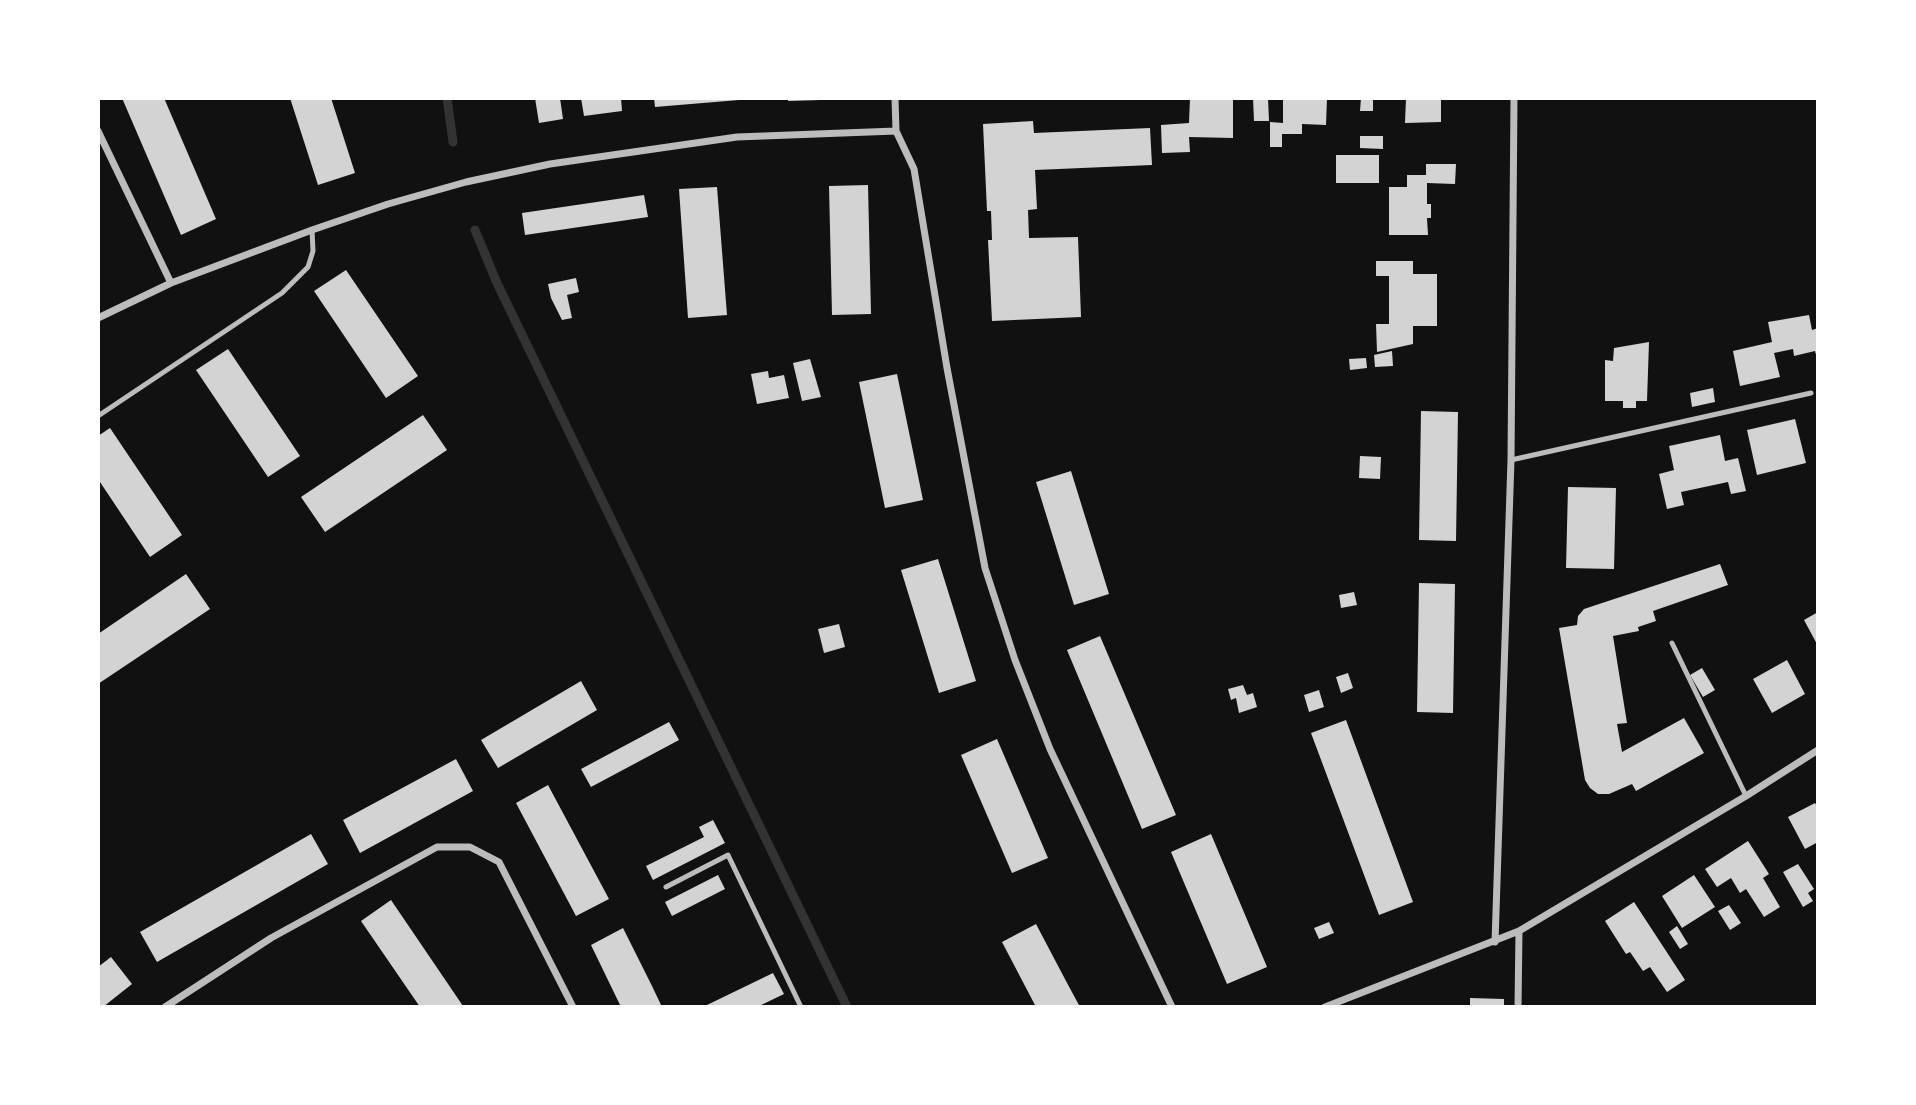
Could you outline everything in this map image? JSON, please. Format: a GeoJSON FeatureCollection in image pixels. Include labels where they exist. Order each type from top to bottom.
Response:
{"type":"FeatureCollection","features":[{"type":"Feature","properties":{"kind":"street"},"geometry":{"type":"LineString","coordinates":[[895,98],[896,131],[914,169],[947,368],[985,568],[1015,660],[1049,749],[1172,1007]]}},
{"type":"Feature","properties":{"kind":"street"},"geometry":{"type":"LineString","coordinates":[[1495,942],[1511,460],[1514,98]]}},
{"type":"Feature","properties":{"kind":"street"},"geometry":{"type":"LineString","coordinates":[[98,131],[171,283]]}},
{"type":"Feature","properties":{"kind":"street"},"geometry":{"type":"LineString","coordinates":[[98,318],[171,283],[313,230],[388,204],[466,182],[550,164],[737,137],[896,131]]}},
{"type":"Feature","properties":{"kind":"street"},"geometry":{"type":"LineString","coordinates":[[1325,1007],[1519,931],[1818,750]]}},
{"type":"Feature","properties":{"kind":"street"},"geometry":{"type":"LineString","coordinates":[[165,1007],[271,938],[437,847],[470,847],[499,862],[573,1007]]}},
{"type":"Feature","properties":{"kind":"street"},"geometry":{"type":"LineString","coordinates":[[1518,1007],[1519,931]]}},
{"type":"Feature","properties":{"kind":"lane"},"geometry":{"type":"LineString","coordinates":[[98,416],[282,293],[308,267],[313,251],[313,230]]}},
{"type":"Feature","properties":{"kind":"lane"},"geometry":{"type":"LineString","coordinates":[[1511,460],[1811,393]]}},
{"type":"Feature","properties":{"kind":"lane"},"geometry":{"type":"LineString","coordinates":[[1672,643],[1746,796]]}},
{"type":"Feature","properties":{"kind":"lane"},"geometry":{"type":"LineString","coordinates":[[666,887],[728,855],[801,1007]]}},
{"type":"Feature","properties":{"kind":"building"},"geometry":{"type":"Polygon","coordinates":[[[122,98],[164,98],[216,219],[181,235],[122,98]]]}},
{"type":"Feature","properties":{"kind":"building"},"geometry":{"type":"Polygon","coordinates":[[[290,98],[331,98],[355,173],[318,185],[290,98]]]}},
{"type":"Feature","properties":{"kind":"building"},"geometry":{"type":"Polygon","coordinates":[[[535,98],[560,98],[563,119],[539,123],[535,98]]]}},
{"type":"Feature","properties":{"kind":"building"},"geometry":{"type":"Polygon","coordinates":[[[581,98],[621,98],[622,111],[584,116],[581,98]]]}},
{"type":"Feature","properties":{"kind":"building"},"geometry":{"type":"Polygon","coordinates":[[[654,98],[739,98],[739,100],[655,107],[654,98]]]}},
{"type":"Feature","properties":{"kind":"building"},"geometry":{"type":"Polygon","coordinates":[[[788,98],[821,98],[821,100],[788,101],[788,98]]]}},
{"type":"Feature","properties":{"kind":"building"},"geometry":{"type":"Polygon","coordinates":[[[1190,98],[1233,98],[1233,138],[1189,137],[1190,152],[1162,153],[1161,125],[1189,123],[1190,98]]]}},
{"type":"Feature","properties":{"kind":"building"},"geometry":{"type":"Polygon","coordinates":[[[1253,98],[1268,98],[1269,121],[1254,121],[1253,98]]]}},
{"type":"Feature","properties":{"kind":"building"},"geometry":{"type":"Polygon","coordinates":[[[1283,98],[1327,98],[1326,125],[1302,124],[1302,134],[1282,134],[1282,147],[1270,147],[1270,122],[1283,123],[1283,98]]]}},
{"type":"Feature","properties":{"kind":"building"},"geometry":{"type":"Polygon","coordinates":[[[1361,98],[1373,98],[1373,111],[1360,111],[1361,98]]]}},
{"type":"Feature","properties":{"kind":"building"},"geometry":{"type":"Polygon","coordinates":[[[1406,98],[1441,98],[1441,122],[1405,123],[1406,98]]]}},
{"type":"Feature","properties":{"kind":"building"},"geometry":{"type":"Polygon","coordinates":[[[1033,121],[1034,133],[1150,128],[1152,165],[1035,170],[1037,209],[1028,210],[1029,238],[1078,237],[1081,317],[992,321],[988,240],[992,240],[991,211],[987,211],[983,124],[1033,121]]]}},
{"type":"Feature","properties":{"kind":"building"},"geometry":{"type":"Polygon","coordinates":[[[1360,136],[1383,136],[1383,149],[1360,148],[1360,136]]]}},
{"type":"Feature","properties":{"kind":"building"},"geometry":{"type":"Polygon","coordinates":[[[1336,155],[1379,155],[1379,183],[1336,183],[1336,155]]]}},
{"type":"Feature","properties":{"kind":"building"},"geometry":{"type":"Polygon","coordinates":[[[1426,164],[1456,164],[1455,184],[1427,183],[1427,204],[1431,204],[1431,218],[1427,218],[1428,235],[1389,235],[1389,187],[1407,187],[1407,175],[1426,175],[1426,164]]]}},
{"type":"Feature","properties":{"kind":"building"},"geometry":{"type":"Polygon","coordinates":[[[868,185],[871,314],[832,315],[829,186],[868,185]]]}},
{"type":"Feature","properties":{"kind":"building"},"geometry":{"type":"Polygon","coordinates":[[[717,187],[727,315],[688,318],[679,189],[717,187]]]}},
{"type":"Feature","properties":{"kind":"building"},"geometry":{"type":"Polygon","coordinates":[[[644,195],[648,217],[525,235],[522,213],[644,195]]]}},
{"type":"Feature","properties":{"kind":"building"},"geometry":{"type":"Polygon","coordinates":[[[1376,261],[1413,261],[1413,274],[1437,274],[1437,326],[1413,326],[1413,344],[1377,352],[1376,324],[1389,324],[1389,276],[1376,276],[1376,261]]]}},
{"type":"Feature","properties":{"kind":"building"},"geometry":{"type":"Polygon","coordinates":[[[346,270],[418,376],[386,398],[314,291],[346,270]]]}},
{"type":"Feature","properties":{"kind":"building"},"geometry":{"type":"Polygon","coordinates":[[[576,278],[579,292],[567,295],[572,318],[562,320],[551,298],[548,284],[576,278]]]}},
{"type":"Feature","properties":{"kind":"building"},"geometry":{"type":"Polygon","coordinates":[[[1809,315],[1812,330],[1818,328],[1818,362],[1815,351],[1794,356],[1793,349],[1774,353],[1780,377],[1740,386],[1733,351],[1772,342],[1768,322],[1809,315]]]}},
{"type":"Feature","properties":{"kind":"building"},"geometry":{"type":"Polygon","coordinates":[[[1649,342],[1647,401],[1636,401],[1636,408],[1623,408],[1623,401],[1605,401],[1605,360],[1613,361],[1614,348],[1649,342]]]}},
{"type":"Feature","properties":{"kind":"building"},"geometry":{"type":"Polygon","coordinates":[[[228,349],[300,456],[268,477],[196,370],[228,349]]]}},
{"type":"Feature","properties":{"kind":"building"},"geometry":{"type":"Polygon","coordinates":[[[1392,351],[1393,366],[1375,367],[1374,355],[1392,351]]]}},
{"type":"Feature","properties":{"kind":"building"},"geometry":{"type":"Polygon","coordinates":[[[1366,358],[1367,368],[1350,370],[1349,359],[1366,358]]]}},
{"type":"Feature","properties":{"kind":"building"},"geometry":{"type":"Polygon","coordinates":[[[810,359],[821,397],[802,401],[793,363],[810,359]]]}},
{"type":"Feature","properties":{"kind":"building"},"geometry":{"type":"Polygon","coordinates":[[[768,371],[769,378],[784,375],[789,398],[757,404],[751,374],[768,371]]]}},
{"type":"Feature","properties":{"kind":"building"},"geometry":{"type":"Polygon","coordinates":[[[897,374],[923,500],[885,508],[859,382],[897,374]]]}},
{"type":"Feature","properties":{"kind":"building"},"geometry":{"type":"Polygon","coordinates":[[[1713,388],[1715,402],[1692,407],[1690,393],[1713,388]]]}},
{"type":"Feature","properties":{"kind":"building"},"geometry":{"type":"Polygon","coordinates":[[[1421,411],[1458,412],[1456,541],[1419,540],[1421,411]]]}},
{"type":"Feature","properties":{"kind":"building"},"geometry":{"type":"Polygon","coordinates":[[[423,415],[447,450],[325,532],[301,497],[423,415]]]}},
{"type":"Feature","properties":{"kind":"building"},"geometry":{"type":"Polygon","coordinates":[[[1795,419],[1806,463],[1757,475],[1747,430],[1795,419]]]}},
{"type":"Feature","properties":{"kind":"building"},"geometry":{"type":"Polygon","coordinates":[[[110,428],[182,535],[150,557],[98,479],[98,436],[110,428]]]}},
{"type":"Feature","properties":{"kind":"building"},"geometry":{"type":"Polygon","coordinates":[[[1720,435],[1725,461],[1738,458],[1746,491],[1731,494],[1728,482],[1681,492],[1684,505],[1667,509],[1659,474],[1674,470],[1669,446],[1720,435]]]}},
{"type":"Feature","properties":{"kind":"building"},"geometry":{"type":"Polygon","coordinates":[[[1360,456],[1381,457],[1380,479],[1359,478],[1360,456]]]}},
{"type":"Feature","properties":{"kind":"building"},"geometry":{"type":"Polygon","coordinates":[[[1071,471],[1109,594],[1074,605],[1036,482],[1071,471]]]}},
{"type":"Feature","properties":{"kind":"building"},"geometry":{"type":"Polygon","coordinates":[[[1568,487],[1616,488],[1614,569],[1566,568],[1568,487]]]}},
{"type":"Feature","properties":{"kind":"building"},"geometry":{"type":"Polygon","coordinates":[[[938,559],[976,681],[939,693],[901,570],[938,559]]]}},
{"type":"Feature","properties":{"kind":"building"},"geometry":{"type":"Polygon","coordinates":[[[1720,564],[1728,585],[1653,611],[1656,621],[1638,627],[1639,631],[1613,636],[1627,723],[1617,724],[1622,752],[1684,718],[1704,753],[1636,791],[1632,784],[1609,794],[1598,794],[1585,780],[1559,628],[1577,625],[1578,616],[1584,609],[1720,564]]]}},
{"type":"Feature","properties":{"kind":"building"},"geometry":{"type":"Polygon","coordinates":[[[186,574],[210,609],[98,684],[98,634],[186,574]]]}},
{"type":"Feature","properties":{"kind":"building"},"geometry":{"type":"Polygon","coordinates":[[[1419,583],[1455,584],[1453,713],[1417,712],[1419,583]]]}},
{"type":"Feature","properties":{"kind":"building"},"geometry":{"type":"Polygon","coordinates":[[[1354,592],[1357,605],[1341,608],[1339,595],[1354,592]]]}},
{"type":"Feature","properties":{"kind":"building"},"geometry":{"type":"Polygon","coordinates":[[[1818,612],[1818,646],[1804,620],[1818,612]]]}},
{"type":"Feature","properties":{"kind":"building"},"geometry":{"type":"Polygon","coordinates":[[[839,624],[845,647],[824,653],[818,629],[839,624]]]}},
{"type":"Feature","properties":{"kind":"building"},"geometry":{"type":"Polygon","coordinates":[[[1100,636],[1176,815],[1142,829],[1067,650],[1100,636]]]}},
{"type":"Feature","properties":{"kind":"building"},"geometry":{"type":"Polygon","coordinates":[[[1787,660],[1805,694],[1772,713],[1753,679],[1787,660]]]}},
{"type":"Feature","properties":{"kind":"building"},"geometry":{"type":"Polygon","coordinates":[[[1702,668],[1715,690],[1703,697],[1690,675],[1702,668]]]}},
{"type":"Feature","properties":{"kind":"building"},"geometry":{"type":"Polygon","coordinates":[[[1348,673],[1353,688],[1341,693],[1336,677],[1348,673]]]}},
{"type":"Feature","properties":{"kind":"building"},"geometry":{"type":"Polygon","coordinates":[[[581,681],[597,710],[498,768],[481,740],[581,681]]]}},
{"type":"Feature","properties":{"kind":"building"},"geometry":{"type":"Polygon","coordinates":[[[1243,685],[1247,695],[1253,693],[1257,707],[1239,713],[1236,698],[1231,700],[1228,689],[1243,685]]]}},
{"type":"Feature","properties":{"kind":"building"},"geometry":{"type":"Polygon","coordinates":[[[1319,690],[1324,707],[1309,712],[1304,695],[1319,690]]]}},
{"type":"Feature","properties":{"kind":"building"},"geometry":{"type":"Polygon","coordinates":[[[1346,720],[1413,902],[1379,915],[1311,733],[1346,720]]]}},
{"type":"Feature","properties":{"kind":"building"},"geometry":{"type":"Polygon","coordinates":[[[669,722],[679,740],[591,787],[581,769],[669,722]]]}},
{"type":"Feature","properties":{"kind":"building"},"geometry":{"type":"Polygon","coordinates":[[[997,739],[1048,858],[1012,873],[961,755],[997,739]]]}},
{"type":"Feature","properties":{"kind":"building"},"geometry":{"type":"Polygon","coordinates":[[[456,759],[473,791],[360,853],[343,820],[456,759]]]}},
{"type":"Feature","properties":{"kind":"building"},"geometry":{"type":"Polygon","coordinates":[[[548,785],[609,899],[576,916],[516,803],[548,785]]]}},
{"type":"Feature","properties":{"kind":"building"},"geometry":{"type":"Polygon","coordinates":[[[1815,803],[1818,808],[1818,842],[1805,849],[1788,817],[1815,803]]]}},
{"type":"Feature","properties":{"kind":"building"},"geometry":{"type":"Polygon","coordinates":[[[713,820],[725,843],[653,880],[646,866],[704,837],[699,827],[713,820]]]}},
{"type":"Feature","properties":{"kind":"building"},"geometry":{"type":"Polygon","coordinates":[[[311,834],[328,864],[157,962],[140,932],[311,834]]]}},
{"type":"Feature","properties":{"kind":"building"},"geometry":{"type":"Polygon","coordinates":[[[1211,834],[1267,967],[1227,984],[1171,852],[1211,834]]]}},
{"type":"Feature","properties":{"kind":"building"},"geometry":{"type":"Polygon","coordinates":[[[1748,841],[1769,874],[1763,878],[1780,907],[1764,917],[1746,889],[1740,893],[1731,878],[1717,887],[1705,869],[1748,841]]]}},
{"type":"Feature","properties":{"kind":"building"},"geometry":{"type":"Polygon","coordinates":[[[1798,864],[1814,889],[1808,893],[1813,901],[1803,907],[1783,872],[1798,864]]]}},
{"type":"Feature","properties":{"kind":"building"},"geometry":{"type":"Polygon","coordinates":[[[718,875],[725,889],[672,916],[665,902],[718,875]]]}},
{"type":"Feature","properties":{"kind":"building"},"geometry":{"type":"Polygon","coordinates":[[[1694,875],[1715,907],[1682,928],[1662,896],[1694,875]]]}},
{"type":"Feature","properties":{"kind":"building"},"geometry":{"type":"Polygon","coordinates":[[[391,900],[463,1006],[420,1007],[361,921],[391,900]]]}},
{"type":"Feature","properties":{"kind":"building"},"geometry":{"type":"Polygon","coordinates":[[[1634,902],[1685,980],[1667,992],[1650,967],[1643,971],[1630,952],[1626,954],[1605,921],[1634,902]]]}},
{"type":"Feature","properties":{"kind":"building"},"geometry":{"type":"Polygon","coordinates":[[[1729,905],[1741,923],[1730,930],[1718,911],[1729,905]]]}},
{"type":"Feature","properties":{"kind":"building"},"geometry":{"type":"Polygon","coordinates":[[[1329,922],[1334,933],[1319,939],[1314,928],[1329,922]]]}},
{"type":"Feature","properties":{"kind":"building"},"geometry":{"type":"Polygon","coordinates":[[[1036,924],[1080,1007],[1036,1007],[1002,942],[1036,924]]]}},
{"type":"Feature","properties":{"kind":"building"},"geometry":{"type":"Polygon","coordinates":[[[1677,926],[1688,944],[1680,949],[1669,932],[1677,926]]]}},
{"type":"Feature","properties":{"kind":"building"},"geometry":{"type":"Polygon","coordinates":[[[623,928],[662,1007],[621,1007],[591,945],[623,928]]]}},
{"type":"Feature","properties":{"kind":"building"},"geometry":{"type":"Polygon","coordinates":[[[111,957],[132,984],[103,1007],[98,1007],[98,967],[111,957]]]}},
{"type":"Feature","properties":{"kind":"building"},"geometry":{"type":"Polygon","coordinates":[[[773,973],[784,994],[757,1007],[708,1007],[707,1005],[773,973]]]}},
{"type":"Feature","properties":{"kind":"building"},"geometry":{"type":"Polygon","coordinates":[[[1470,998],[1504,999],[1504,1007],[1470,1007],[1470,998]]]}},
{"type":"Feature","properties":{"kind":"waterway"},"geometry":{"type":"LineString","coordinates":[[447,98],[453,142]]}},
{"type":"Feature","properties":{"kind":"waterway"},"geometry":{"type":"LineString","coordinates":[[475,230],[497,283],[847,1007]]}}]}
